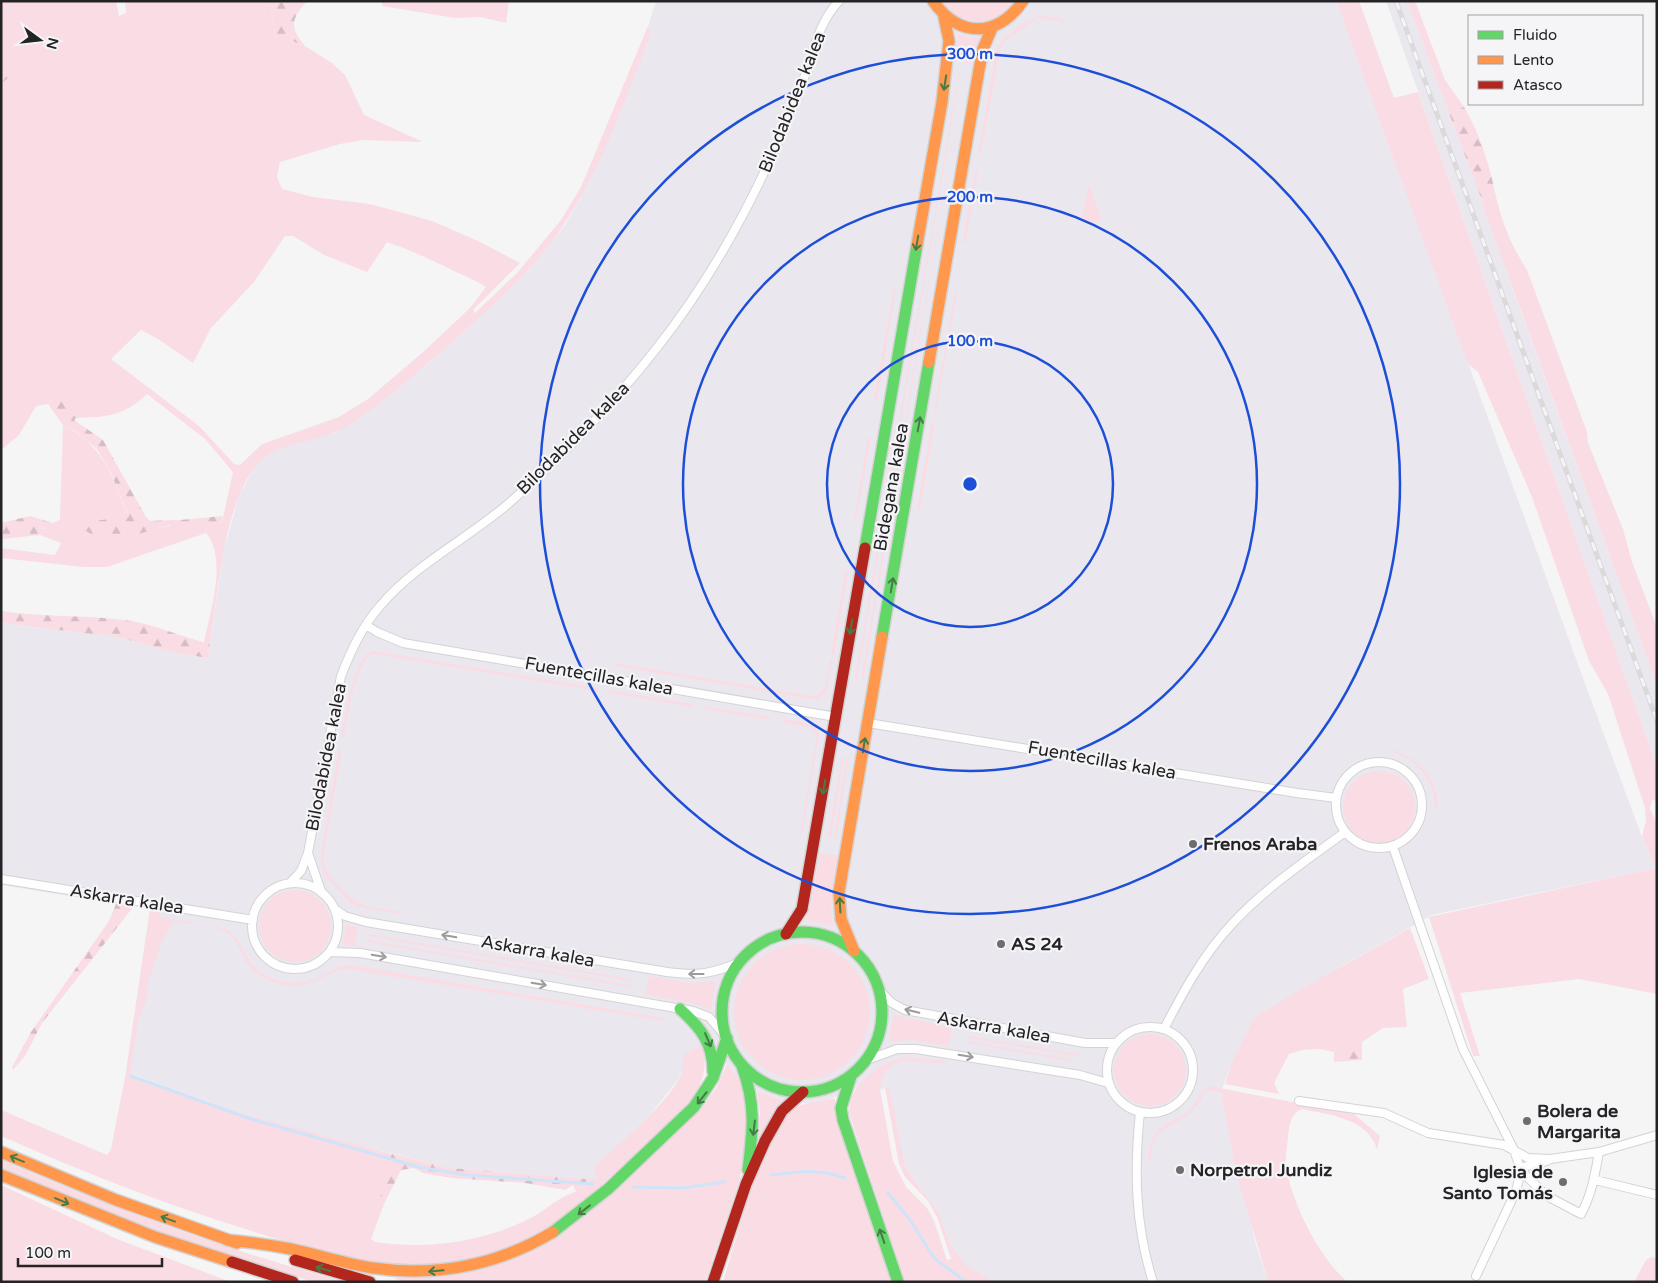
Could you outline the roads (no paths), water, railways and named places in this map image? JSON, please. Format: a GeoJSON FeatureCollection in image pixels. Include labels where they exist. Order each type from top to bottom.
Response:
{"type":"FeatureCollection","features":[{"type":"Feature","properties":{"kind":"main road"},"geometry":{"type":"LineString","coordinates":[[933,1],[944,17],[959,26],[976,30],[992,28],[1004,22],[1015,14],[1023,1]]}},
{"type":"Feature","properties":{"kind":"main road","name":"Bidegana kalea"},"geometry":{"type":"LineString","coordinates":[[786,934],[798,917],[804,899],[836,717],[943,93],[949,41],[944,17]]}},
{"type":"Feature","properties":{"kind":"main road","name":"Bidegana kalea"},"geometry":{"type":"LineString","coordinates":[[854,951],[841,919],[838,902],[979,70],[983,49],[992,28]]}},
{"type":"Feature","properties":{"kind":"main road"},"geometry":{"type":"LineString","coordinates":[[742,1064],[763,1082],[776,1088],[803,1092],[837,1085],[851,1076],[867,1060],[876,1044],[881,1026],[882,1008],[879,990],[869,969],[854,951],[839,941],[822,934],[804,932],[786,934],[762,943],[742,961],[728,984],[724,997],[723,1011],[727,1038],[742,1064],[754,1101],[755,1116],[746,1184]]}},
{"type":"Feature","properties":{"kind":"main road"},"geometry":{"type":"LineString","coordinates":[[680,1008],[704,1032],[710,1044],[713,1056],[712,1082]]}},
{"type":"Feature","properties":{"kind":"main road"},"geometry":{"type":"LineString","coordinates":[[227,1240],[280,1247],[372,1268],[406,1272],[454,1269],[511,1253],[552,1233],[595,1202],[684,1118],[702,1099],[712,1082],[727,1038]]}},
{"type":"Feature","properties":{"kind":"main road"},"geometry":{"type":"LineString","coordinates":[[851,1076],[841,1108],[843,1120],[898,1282]]}},
{"type":"Feature","properties":{"kind":"main road"},"geometry":{"type":"LineString","coordinates":[[712,1282],[746,1184],[775,1121],[782,1111],[803,1092]]}},
{"type":"Feature","properties":{"kind":"main road"},"geometry":{"type":"LineString","coordinates":[[1,1152],[116,1200],[227,1240],[370,1282]]}},
{"type":"Feature","properties":{"kind":"main road"},"geometry":{"type":"LineString","coordinates":[[1,1176],[265,1282]]}},
{"type":"Feature","properties":{"kind":"main road"},"geometry":{"type":"LineString","coordinates":[[155,1237],[293,1282]]}},
{"type":"Feature","properties":{"kind":"street","name":"Bilodabidea kalea"},"geometry":{"type":"LineString","coordinates":[[290,883],[301,871],[308,853],[336,698],[351,651],[366,625],[381,605],[407,579],[474,531],[541,474],[601,414],[658,346],[718,260],[742,216],[787,120],[823,22],[839,1]]}},
{"type":"Feature","properties":{"kind":"street","name":"Fuentecillas kalea"},"geometry":{"type":"LineString","coordinates":[[366,625],[403,643],[836,717]]}},
{"type":"Feature","properties":{"kind":"street","name":"Fuentecillas kalea"},"geometry":{"type":"LineString","coordinates":[[868,723],[1336,798]]}},
{"type":"Feature","properties":{"kind":"street"},"geometry":{"type":"LineString","coordinates":[[1371,762],[1384,762],[1396,765],[1408,772],[1416,782],[1421,794],[1421,814],[1414,832],[1404,841],[1393,847],[1380,849],[1366,847],[1354,841],[1344,832],[1337,816],[1336,798],[1340,785],[1358,767],[1371,762]]}},
{"type":"Feature","properties":{"kind":"street"},"geometry":{"type":"LineString","coordinates":[[1164,1029],[1188,984],[1232,924],[1268,890],[1344,832]]}},
{"type":"Feature","properties":{"kind":"street"},"geometry":{"type":"LineString","coordinates":[[1393,847],[1463,1049],[1514,1150],[1520,1169],[1516,1191],[1476,1276]]}},
{"type":"Feature","properties":{"kind":"street","name":"Bilodabidea kalea"},"geometry":{"type":"LineString","coordinates":[[308,853],[321,891]]}},
{"type":"Feature","properties":{"kind":"street","name":"Askarra kalea"},"geometry":{"type":"LineString","coordinates":[[1,879],[253,920]]}},
{"type":"Feature","properties":{"kind":"street"},"geometry":{"type":"LineString","coordinates":[[290,883],[306,884],[321,891],[335,909],[338,931],[330,952],[320,962],[307,968],[293,970],[279,966],[266,959],[258,948],[253,934],[253,920],[262,899],[279,886],[290,883]]}},
{"type":"Feature","properties":{"kind":"street","name":"Askarra kalea"},"geometry":{"type":"LineString","coordinates":[[335,909],[345,916],[366,922],[667,972],[702,975],[716,972],[742,961]]}},
{"type":"Feature","properties":{"kind":"street","name":"Askarra kalea"},"geometry":{"type":"LineString","coordinates":[[330,952],[360,953],[680,1008],[709,1017],[727,1038]]}},
{"type":"Feature","properties":{"kind":"street","name":"Askarra kalea"},"geometry":{"type":"LineString","coordinates":[[879,990],[892,1003],[905,1010],[1085,1043],[1116,1044]]}},
{"type":"Feature","properties":{"kind":"street"},"geometry":{"type":"LineString","coordinates":[[1143,1027],[1164,1029],[1175,1035],[1188,1050],[1193,1069],[1191,1082],[1186,1094],[1177,1104],[1166,1110],[1153,1113],[1140,1112],[1120,1102],[1108,1083],[1107,1063],[1116,1044],[1132,1030],[1143,1027]]}},
{"type":"Feature","properties":{"kind":"street","name":"Askarra kalea"},"geometry":{"type":"LineString","coordinates":[[867,1060],[897,1050],[916,1049],[1080,1075],[1108,1083]]}},
{"type":"Feature","properties":{"kind":"street"},"geometry":{"type":"LineString","coordinates":[[1299,1101],[1384,1113],[1428,1133],[1504,1145],[1528,1158],[1550,1160]]}},
{"type":"Feature","properties":{"kind":"street"},"geometry":{"type":"LineString","coordinates":[[1140,1112],[1136,1155],[1136,1192],[1143,1244],[1153,1282]]}},
{"type":"Feature","properties":{"kind":"street"},"geometry":{"type":"LineString","coordinates":[[1520,1169],[1550,1160],[1599,1152],[1657,1135]]}},
{"type":"Feature","properties":{"kind":"street"},"geometry":{"type":"LineString","coordinates":[[1520,1169],[1548,1196],[1581,1214],[1588,1201],[1599,1152]]}},
{"type":"Feature","properties":{"kind":"street"},"geometry":{"type":"LineString","coordinates":[[1594,1180],[1657,1195]]}},
{"type":"Feature","properties":{"kind":"waterway"},"geometry":{"type":"LineString","coordinates":[[131,1076],[251,1119],[419,1167],[466,1175],[593,1184]]}},
{"type":"Feature","properties":{"kind":"waterway"},"geometry":{"type":"LineString","coordinates":[[771,1175],[817,1172],[845,1178]]}},
{"type":"Feature","properties":{"kind":"waterway"},"geometry":{"type":"LineString","coordinates":[[633,1187],[683,1188],[724,1182]]}},
{"type":"Feature","properties":{"kind":"waterway"},"geometry":{"type":"LineString","coordinates":[[888,1193],[910,1220],[934,1258],[966,1282]]}},
{"type":"Feature","properties":{"kind":"railway"},"geometry":{"type":"LineString","coordinates":[[1396,1],[1657,721]]}},
{"type":"Feature","properties":{"kind":"place","name":"Frenos Araba"},"geometry":{"type":"Point","coordinates":[1193,844]}},
{"type":"Feature","properties":{"kind":"place","name":"AS 24"},"geometry":{"type":"Point","coordinates":[1001,944]}},
{"type":"Feature","properties":{"kind":"place","name":"Bolera de Margarita"},"geometry":{"type":"Point","coordinates":[1527,1121]}},
{"type":"Feature","properties":{"kind":"place","name":"Norpetrol Jundiz"},"geometry":{"type":"Point","coordinates":[1180,1170]}},
{"type":"Feature","properties":{"kind":"place","name":"Iglesia de Santo Tomás"},"geometry":{"type":"Point","coordinates":[1563,1182]}}]}
